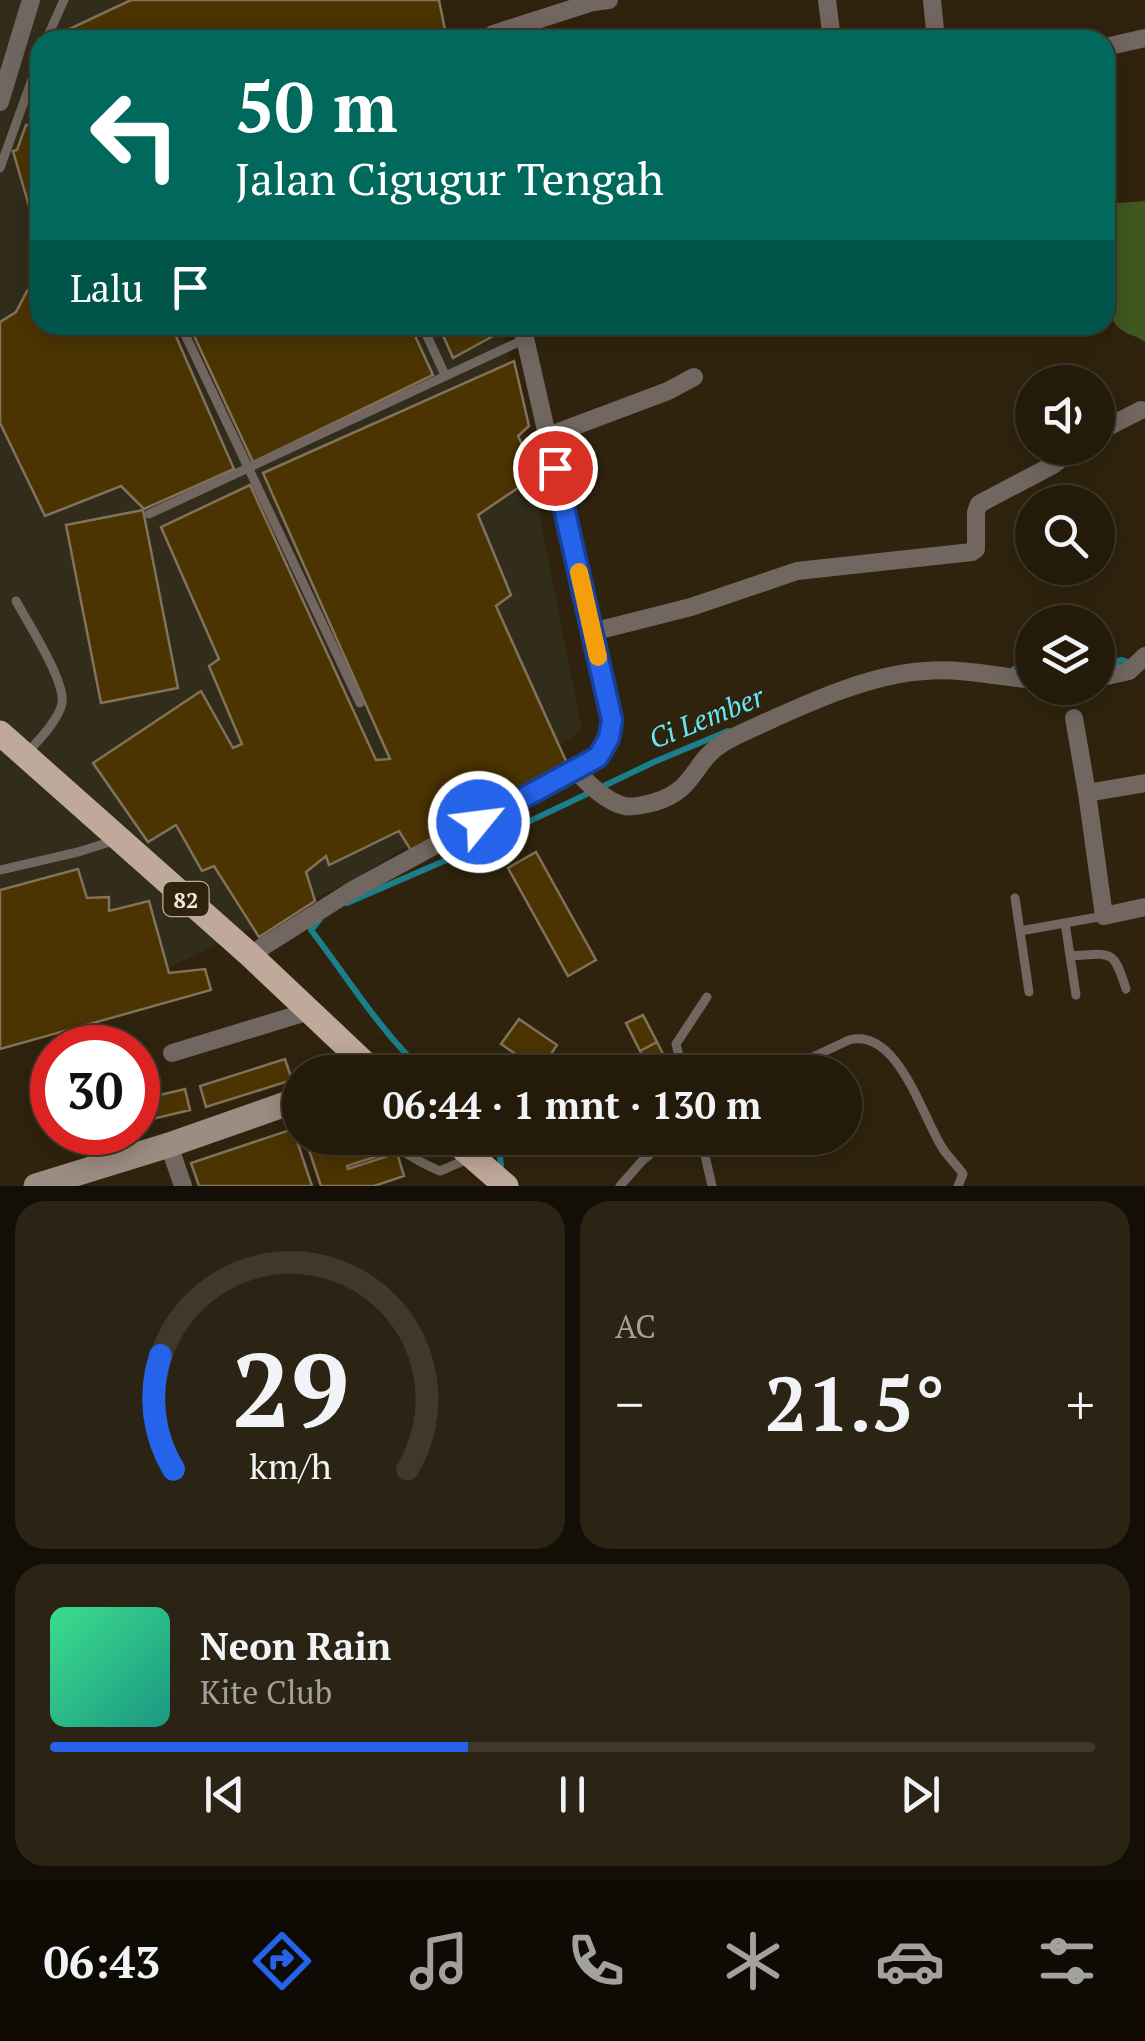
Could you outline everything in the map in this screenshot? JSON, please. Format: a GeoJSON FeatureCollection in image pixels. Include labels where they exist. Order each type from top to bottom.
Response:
{"type":"FeatureCollection","features":[{"type":"Feature","properties":{"kind":"main road","name":"82"},"geometry":{"type":"LineString","coordinates":[[0,733],[250,955],[352,1055]]}},
{"type":"Feature","properties":{"kind":"main road"},"geometry":{"type":"LineString","coordinates":[[36,1186],[83,1176],[282,1105]]}},
{"type":"Feature","properties":{"kind":"main road"},"geometry":{"type":"LineString","coordinates":[[472,1155],[490,1172]]}},
{"type":"Feature","properties":{"kind":"street"},"geometry":{"type":"LineString","coordinates":[[0,102],[31,0]]}},
{"type":"Feature","properties":{"kind":"street"},"geometry":{"type":"LineString","coordinates":[[506,30],[608,0]]}},
{"type":"Feature","properties":{"kind":"street"},"geometry":{"type":"LineString","coordinates":[[826,0],[830,30]]}},
{"type":"Feature","properties":{"kind":"street"},"geometry":{"type":"LineString","coordinates":[[932,0],[935,30]]}},
{"type":"Feature","properties":{"kind":"street"},"geometry":{"type":"LineString","coordinates":[[1115,44],[1145,38]]}},
{"type":"Feature","properties":{"kind":"street"},"geometry":{"type":"LineString","coordinates":[[250,955],[351,892],[582,776],[609,738],[612,720],[525,335]]}},
{"type":"Feature","properties":{"kind":"street"},"geometry":{"type":"LineString","coordinates":[[548,436],[668,391],[694,377]]}},
{"type":"Feature","properties":{"kind":"street"},"geometry":{"type":"LineString","coordinates":[[1115,423],[1141,410]]}},
{"type":"Feature","properties":{"kind":"street"},"geometry":{"type":"LineString","coordinates":[[592,632],[691,607],[798,571],[972,552],[976,549],[979,504],[1054,465]]}},
{"type":"Feature","properties":{"kind":"street"},"geometry":{"type":"LineString","coordinates":[[1115,673],[1139,666]]}},
{"type":"Feature","properties":{"kind":"street"},"geometry":{"type":"LineString","coordinates":[[582,776],[603,795],[626,807],[654,802],[676,794],[696,774],[706,755],[722,743],[802,705],[858,684],[922,670],[1015,678]]}},
{"type":"Feature","properties":{"kind":"street"},"geometry":{"type":"LineString","coordinates":[[1074,718],[1104,916],[1145,908]]}},
{"type":"Feature","properties":{"kind":"street"},"geometry":{"type":"LineString","coordinates":[[1088,793],[1145,783]]}},
{"type":"Feature","properties":{"kind":"street"},"geometry":{"type":"LineString","coordinates":[[172,1054],[310,1011]]}},
{"type":"Feature","properties":{"kind":"street"},"geometry":{"type":"LineString","coordinates":[[169,1145],[182,1186]]}},
{"type":"Feature","properties":{"kind":"lane"},"geometry":{"type":"LineString","coordinates":[[50,30],[64,0]]}},
{"type":"Feature","properties":{"kind":"lane"},"geometry":{"type":"LineString","coordinates":[[0,168],[30,85]]}},
{"type":"Feature","properties":{"kind":"lane"},"geometry":{"type":"LineString","coordinates":[[185,335],[360,703]]}},
{"type":"Feature","properties":{"kind":"lane"},"geometry":{"type":"LineString","coordinates":[[427,335],[445,375]]}},
{"type":"Feature","properties":{"kind":"lane"},"geometry":{"type":"LineString","coordinates":[[149,514],[445,375],[518,335]]}},
{"type":"Feature","properties":{"kind":"lane"},"geometry":{"type":"LineString","coordinates":[[16,601],[58,679],[62,704],[25,755]]}},
{"type":"Feature","properties":{"kind":"lane"},"geometry":{"type":"LineString","coordinates":[[0,870],[119,839]]}},
{"type":"Feature","properties":{"kind":"lane"},"geometry":{"type":"LineString","coordinates":[[1014,898],[1029,992]]}},
{"type":"Feature","properties":{"kind":"lane"},"geometry":{"type":"LineString","coordinates":[[1020,931],[1104,916]]}},
{"type":"Feature","properties":{"kind":"lane"},"geometry":{"type":"LineString","coordinates":[[1065,922],[1076,995]]}},
{"type":"Feature","properties":{"kind":"lane"},"geometry":{"type":"LineString","coordinates":[[1070,956],[1113,957],[1126,989]]}},
{"type":"Feature","properties":{"kind":"lane"},"geometry":{"type":"LineString","coordinates":[[679,1055],[676,1044],[707,997]]}},
{"type":"Feature","properties":{"kind":"lane"},"geometry":{"type":"LineString","coordinates":[[816,1055],[860,1038],[880,1046],[909,1080],[924,1116],[963,1174],[958,1186]]}},
{"type":"Feature","properties":{"kind":"lane"},"geometry":{"type":"LineString","coordinates":[[410,1155],[440,1171],[490,1172]]}},
{"type":"Feature","properties":{"kind":"lane"},"geometry":{"type":"LineString","coordinates":[[620,1186],[649,1155]]}},
{"type":"Feature","properties":{"kind":"lane"},"geometry":{"type":"LineString","coordinates":[[705,1155],[712,1186]]}},
{"type":"Feature","properties":{"kind":"shaded area"},"geometry":{"type":"Polygon","coordinates":[[[0,0],[437,0],[443,30],[30,30],[30,335],[504,335],[582,730],[358,878],[47,1025],[30,1025],[30,1033],[0,1047],[0,0]]]}},
{"type":"Feature","properties":{"kind":"green space"},"geometry":{"type":"Polygon","coordinates":[[[1145,201],[1145,342],[1121,330],[1115,322],[1115,203],[1145,201]]]}},
{"type":"Feature","properties":{"kind":"building"},"geometry":{"type":"Polygon","coordinates":[[[131,0],[439,0],[445,30],[67,30],[131,0]]]}},
{"type":"Feature","properties":{"kind":"building"},"geometry":{"type":"Polygon","coordinates":[[[26,125],[30,126],[30,210],[13,151],[17,150],[26,125]]]}},
{"type":"Feature","properties":{"kind":"building"},"geometry":{"type":"Polygon","coordinates":[[[30,289],[30,335],[175,335],[234,469],[144,509],[121,486],[45,516],[0,423],[0,322],[16,312],[30,289]]]}},
{"type":"Feature","properties":{"kind":"building"},"geometry":{"type":"Polygon","coordinates":[[[194,335],[415,335],[433,375],[253,462],[194,335]]]}},
{"type":"Feature","properties":{"kind":"building"},"geometry":{"type":"Polygon","coordinates":[[[443,335],[493,335],[493,336],[453,358],[443,335]]]}},
{"type":"Feature","properties":{"kind":"building"},"geometry":{"type":"Polygon","coordinates":[[[514,361],[529,426],[518,436],[537,475],[478,515],[511,595],[496,606],[570,770],[414,855],[399,831],[329,865],[326,856],[306,872],[315,901],[259,937],[214,866],[202,871],[176,825],[148,842],[93,763],[201,691],[233,748],[242,744],[209,666],[219,659],[161,527],[250,485],[376,760],[390,759],[263,473],[514,361]]]}},
{"type":"Feature","properties":{"kind":"building"},"geometry":{"type":"Polygon","coordinates":[[[143,510],[178,688],[101,703],[66,525],[143,510]]]}},
{"type":"Feature","properties":{"kind":"building"},"geometry":{"type":"Polygon","coordinates":[[[536,852],[596,960],[568,976],[508,868],[536,852]]]}},
{"type":"Feature","properties":{"kind":"building"},"geometry":{"type":"Polygon","coordinates":[[[78,869],[87,898],[109,897],[109,911],[149,901],[169,973],[205,969],[211,990],[86,1025],[30,1025],[30,1041],[0,1049],[0,890],[78,869]]]}},
{"type":"Feature","properties":{"kind":"building"},"geometry":{"type":"Polygon","coordinates":[[[643,1015],[657,1042],[640,1051],[626,1023],[643,1015]]]}},
{"type":"Feature","properties":{"kind":"building"},"geometry":{"type":"Polygon","coordinates":[[[519,1019],[557,1045],[550,1055],[517,1055],[501,1044],[519,1019]]]}},
{"type":"Feature","properties":{"kind":"building"},"geometry":{"type":"Polygon","coordinates":[[[657,1042],[664,1055],[642,1055],[640,1051],[657,1042]]]}},
{"type":"Feature","properties":{"kind":"building"},"geometry":{"type":"Polygon","coordinates":[[[282,1060],[282,1083],[206,1107],[200,1086],[282,1060]]]}},
{"type":"Feature","properties":{"kind":"building"},"geometry":{"type":"Polygon","coordinates":[[[185,1089],[190,1110],[160,1117],[160,1095],[185,1089]]]}},
{"type":"Feature","properties":{"kind":"building"},"geometry":{"type":"Polygon","coordinates":[[[282,1133],[282,1155],[302,1155],[312,1186],[199,1186],[191,1163],[282,1133]]]}},
{"type":"Feature","properties":{"kind":"building"},"geometry":{"type":"Polygon","coordinates":[[[311,1155],[381,1155],[347,1166],[348,1169],[398,1155],[404,1176],[374,1186],[321,1186],[311,1155]]]}},
{"type":"Feature","properties":{"kind":"waterway","name":"Ci Lember"},"geometry":{"type":"LineString","coordinates":[[1115,662],[1134,664]]}},
{"type":"Feature","properties":{"kind":"waterway","name":"Ci Lember"},"geometry":{"type":"LineString","coordinates":[[347,903],[728,731]]}},
{"type":"Feature","properties":{"kind":"waterway","name":"Ci Lember"},"geometry":{"type":"LineString","coordinates":[[320,919],[311,930],[407,1055]]}},
{"type":"Feature","properties":{"kind":"waterway","name":"Ci Lember"},"geometry":{"type":"LineString","coordinates":[[497,1172],[500,1155]]}},
{"type":"Feature","properties":{"kind":"slow traffic"},"geometry":{"type":"LineString","coordinates":[[579,572],[598,657]]}},
{"type":"Feature","properties":{"kind":"route"},"geometry":{"type":"LineString","coordinates":[[479,822],[598,757],[609,738],[612,720],[555,468]]}}]}
